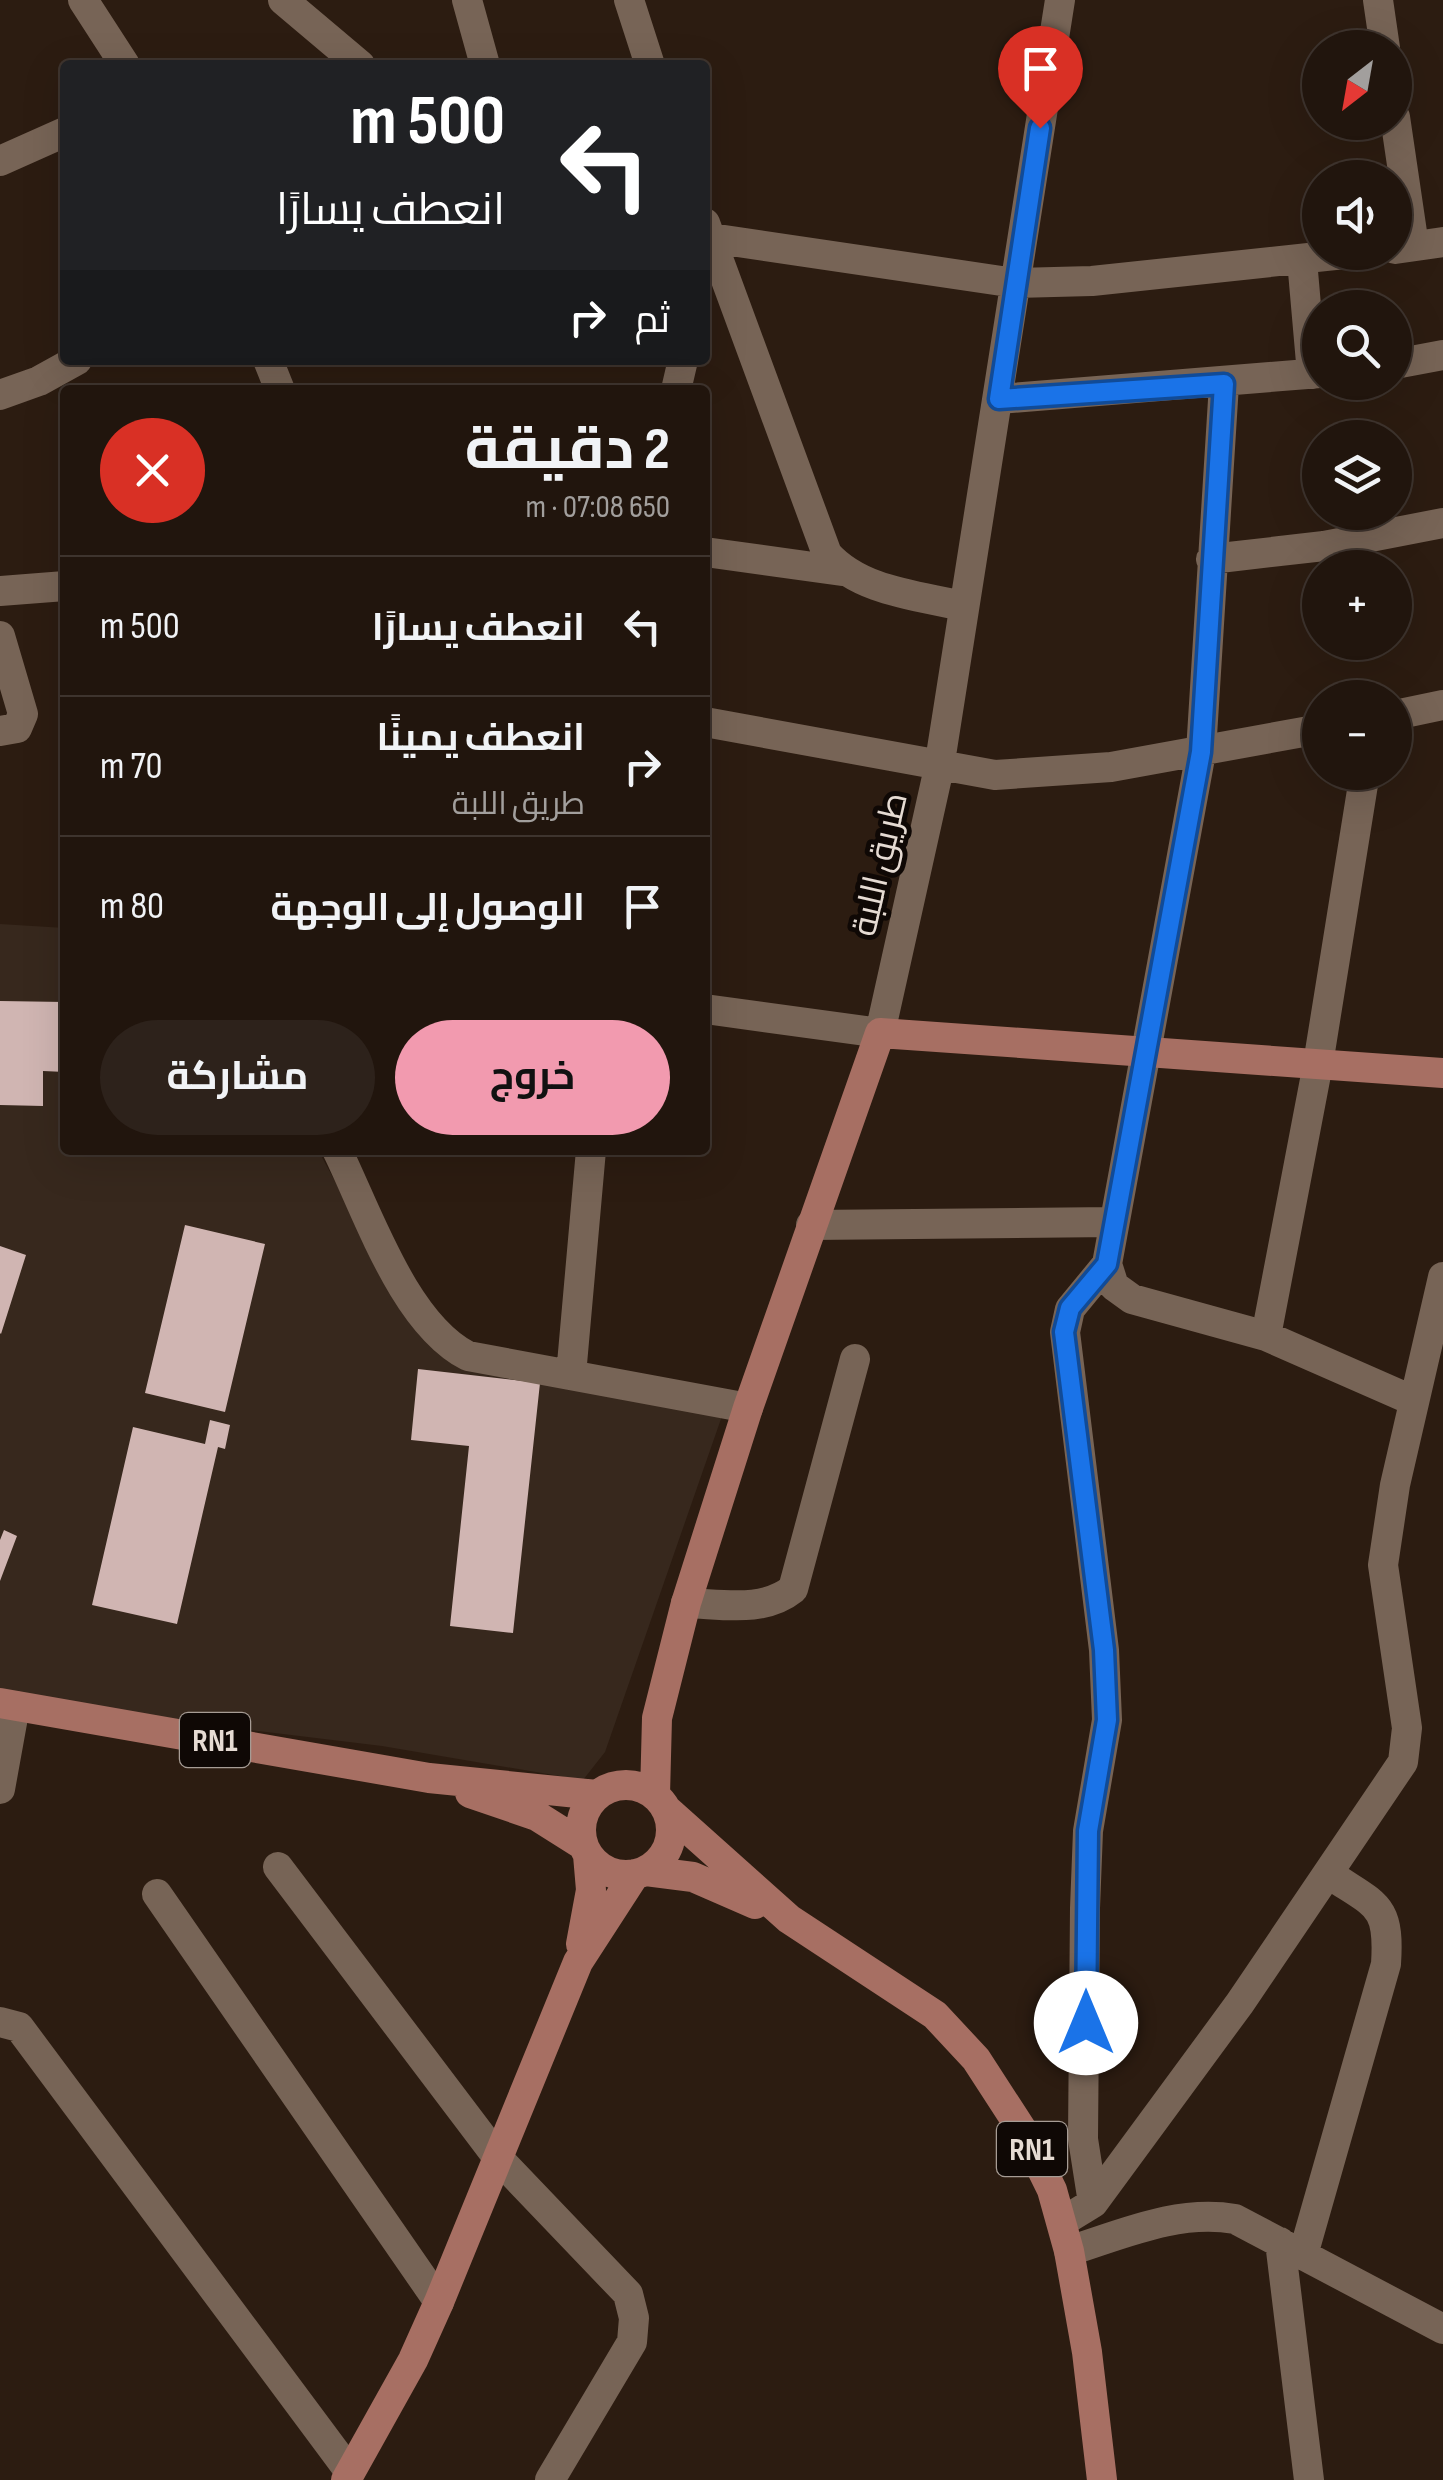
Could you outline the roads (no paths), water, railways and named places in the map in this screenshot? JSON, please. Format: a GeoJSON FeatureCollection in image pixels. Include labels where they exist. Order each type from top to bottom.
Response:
{"type":"FeatureCollection","features":[{"type":"Feature","properties":{"kind":"main road"},"geometry":{"type":"LineString","coordinates":[[880,1032],[1443,1073]]}},
{"type":"Feature","properties":{"kind":"main road","name":"طريق اللبة"},"geometry":{"type":"LineString","coordinates":[[661,1802],[657,1718],[686,1603],[748,1408],[880,1032]]}},
{"type":"Feature","properties":{"kind":"main road","name":"RN1"},"geometry":{"type":"LineString","coordinates":[[8,1704],[430,1778],[610,1790],[661,1802],[789,1920]]}},
{"type":"Feature","properties":{"kind":"main road","name":"طريق اللبة"},"geometry":{"type":"LineString","coordinates":[[610,1790],[657,1718]]}},
{"type":"Feature","properties":{"kind":"main road","name":"RN1"},"geometry":{"type":"LineString","coordinates":[[430,1778],[536,1816],[586,1850],[609,1872],[693,1877],[789,1920],[935,2015],[966,2048],[1024,2132],[1066,2237],[1102,2480]]}},
{"type":"Feature","properties":{"kind":"main road"},"geometry":{"type":"LineString","coordinates":[[348,2476],[439,2302],[578,1962],[591,1890],[581,1823],[610,1790]]}},
{"type":"Feature","properties":{"kind":"main road"},"geometry":{"type":"LineString","coordinates":[[578,1962],[640,1873],[658,1863],[671,1838],[661,1802]]}},
{"type":"Feature","properties":{"kind":"street"},"geometry":{"type":"LineString","coordinates":[[83,0],[122,60]]}},
{"type":"Feature","properties":{"kind":"street"},"geometry":{"type":"LineString","coordinates":[[283,0],[354,60]]}},
{"type":"Feature","properties":{"kind":"street"},"geometry":{"type":"LineString","coordinates":[[467,0],[485,60]]}},
{"type":"Feature","properties":{"kind":"street"},"geometry":{"type":"LineString","coordinates":[[628,0],[648,60]]}},
{"type":"Feature","properties":{"kind":"street","name":"طريق اللبة"},"geometry":{"type":"LineString","coordinates":[[880,1032],[939,768],[1060,0]]}},
{"type":"Feature","properties":{"kind":"street"},"geometry":{"type":"LineString","coordinates":[[1378,0],[1382,30]]}},
{"type":"Feature","properties":{"kind":"street"},"geometry":{"type":"LineString","coordinates":[[0,161],[60,134]]}},
{"type":"Feature","properties":{"kind":"street"},"geometry":{"type":"LineString","coordinates":[[1399,140],[1417,246]]}},
{"type":"Feature","properties":{"kind":"street"},"geometry":{"type":"LineString","coordinates":[[710,230],[1014,283],[1111,280],[1302,260]]}},
{"type":"Feature","properties":{"kind":"street"},"geometry":{"type":"LineString","coordinates":[[710,244],[716,287],[827,554],[842,570]]}},
{"type":"Feature","properties":{"kind":"street"},"geometry":{"type":"LineString","coordinates":[[1412,361],[1443,355]]}},
{"type":"Feature","properties":{"kind":"street"},"geometry":{"type":"LineString","coordinates":[[0,395],[68,365]]}},
{"type":"Feature","properties":{"kind":"street"},"geometry":{"type":"LineString","coordinates":[[999,399],[1302,376]]}},
{"type":"Feature","properties":{"kind":"street"},"geometry":{"type":"LineString","coordinates":[[1224,384],[1201,752],[1107,1264],[1114,1286],[1132,1299],[1266,1336],[1414,1401]]}},
{"type":"Feature","properties":{"kind":"street"},"geometry":{"type":"LineString","coordinates":[[1211,559],[1324,546],[1443,523]]}},
{"type":"Feature","properties":{"kind":"street"},"geometry":{"type":"LineString","coordinates":[[710,553],[842,570],[878,586],[962,606]]}},
{"type":"Feature","properties":{"kind":"street"},"geometry":{"type":"LineString","coordinates":[[0,591],[60,586]]}},
{"type":"Feature","properties":{"kind":"street"},"geometry":{"type":"LineString","coordinates":[[0,636],[24,714],[17,728],[0,730]]}},
{"type":"Feature","properties":{"kind":"street"},"geometry":{"type":"LineString","coordinates":[[1412,711],[1443,705]]}},
{"type":"Feature","properties":{"kind":"street"},"geometry":{"type":"LineString","coordinates":[[710,723],[939,768],[995,775],[1051,773],[1201,752],[1302,732]]}},
{"type":"Feature","properties":{"kind":"street"},"geometry":{"type":"LineString","coordinates":[[1266,1336],[1318,1064],[1361,790]]}},
{"type":"Feature","properties":{"kind":"street"},"geometry":{"type":"LineString","coordinates":[[710,1010],[880,1032]]}},
{"type":"Feature","properties":{"kind":"street"},"geometry":{"type":"LineString","coordinates":[[339,1155],[409,1296],[435,1335],[468,1356],[748,1408]]}},
{"type":"Feature","properties":{"kind":"street"},"geometry":{"type":"LineString","coordinates":[[571,1375],[591,1155]]}},
{"type":"Feature","properties":{"kind":"street"},"geometry":{"type":"LineString","coordinates":[[811,1226],[1114,1222]]}},
{"type":"Feature","properties":{"kind":"street"},"geometry":{"type":"LineString","coordinates":[[1093,2204],[1083,2140],[1084,1908],[1088,1831],[1107,1720],[1104,1650],[1064,1332],[1070,1308],[1107,1264]]}},
{"type":"Feature","properties":{"kind":"street"},"geometry":{"type":"LineString","coordinates":[[1066,2237],[1392,1782],[1406,1746],[1382,1581],[1394,1484],[1443,1277]]}},
{"type":"Feature","properties":{"kind":"street"},"geometry":{"type":"LineString","coordinates":[[686,1603],[763,1605],[777,1602],[793,1589],[855,1358]]}},
{"type":"Feature","properties":{"kind":"street"},"geometry":{"type":"LineString","coordinates":[[0,1789],[8,1704]]}},
{"type":"Feature","properties":{"kind":"street"},"geometry":{"type":"LineString","coordinates":[[278,1867],[498,2158],[628,2294],[634,2318],[632,2342],[550,2480]]}},
{"type":"Feature","properties":{"kind":"street"},"geometry":{"type":"LineString","coordinates":[[1309,2480],[1292,2249],[1386,1964],[1388,1930],[1374,1905],[1329,1874]]}},
{"type":"Feature","properties":{"kind":"street"},"geometry":{"type":"LineString","coordinates":[[157,1894],[439,2302]]}},
{"type":"Feature","properties":{"kind":"street"},"geometry":{"type":"LineString","coordinates":[[0,2022],[20,2026],[348,2476]]}},
{"type":"Feature","properties":{"kind":"street"},"geometry":{"type":"LineString","coordinates":[[1066,2237],[1210,2214],[1236,2218],[1443,2329]]}}]}
